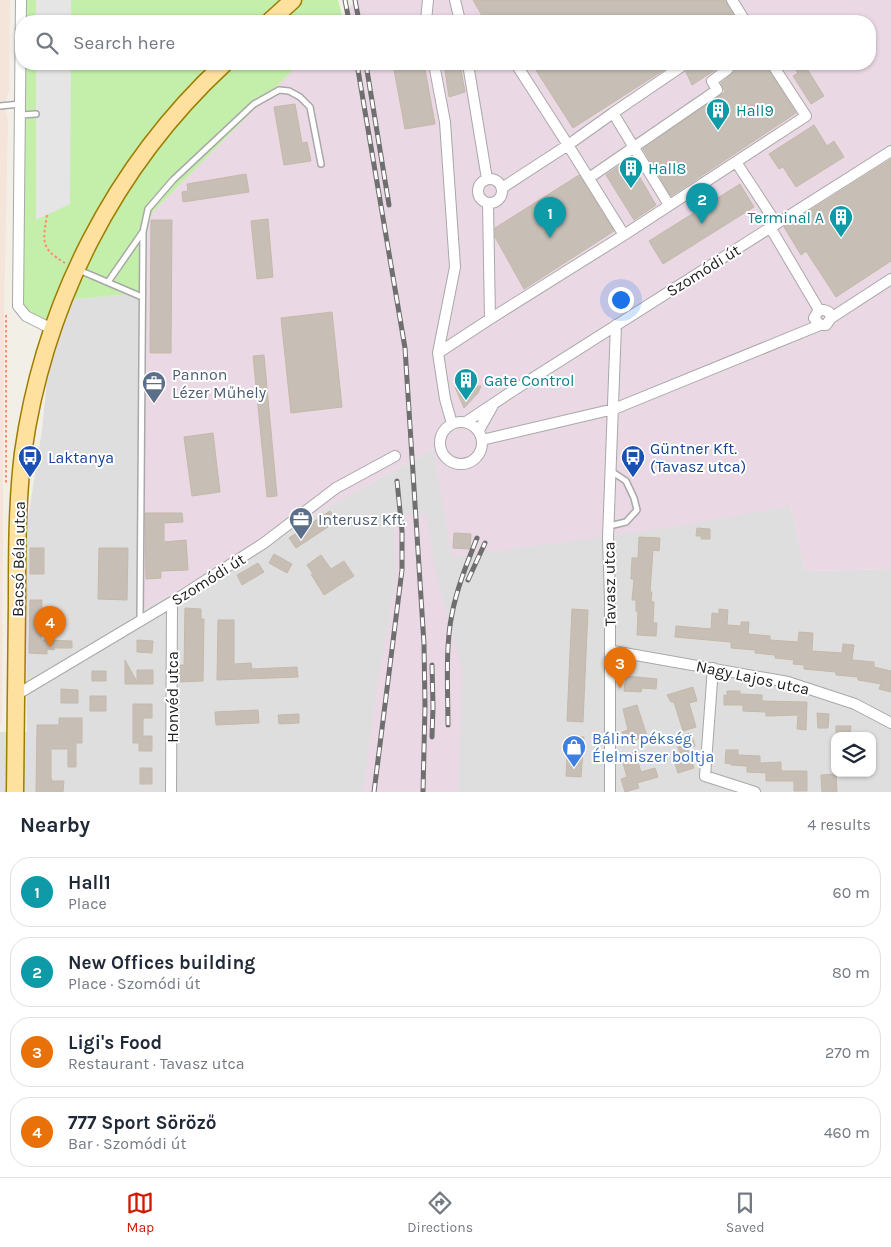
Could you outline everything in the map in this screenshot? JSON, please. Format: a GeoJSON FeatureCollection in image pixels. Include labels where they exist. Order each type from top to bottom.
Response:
{"type":"FeatureCollection","features":[{"type":"Feature","properties":{"kind":"main road"},"geometry":{"type":"LineString","coordinates":[[277,15],[294,0]]}},
{"type":"Feature","properties":{"kind":"main road"},"geometry":{"type":"LineString","coordinates":[[52,329],[76,269],[106,210],[144,153],[175,115],[218,70]]}},
{"type":"Feature","properties":{"kind":"main road","name":"Bacsó Béla utca"},"geometry":{"type":"LineString","coordinates":[[15,792],[17,538],[20,489],[28,420],[52,329]]}},
{"type":"Feature","properties":{"kind":"street"},"geometry":{"type":"LineString","coordinates":[[22,0],[22,15]]}},
{"type":"Feature","properties":{"kind":"street"},"geometry":{"type":"LineString","coordinates":[[427,15],[428,0]]}},
{"type":"Feature","properties":{"kind":"street"},"geometry":{"type":"LineString","coordinates":[[455,0],[459,15]]}},
{"type":"Feature","properties":{"kind":"street"},"geometry":{"type":"LineString","coordinates":[[732,0],[741,15]]}},
{"type":"Feature","properties":{"kind":"street"},"geometry":{"type":"LineString","coordinates":[[21,70],[18,306],[26,316],[52,329]]}},
{"type":"Feature","properties":{"kind":"street"},"geometry":{"type":"LineString","coordinates":[[435,70],[445,122],[455,267],[438,353],[445,399],[452,424]]}},
{"type":"Feature","properties":{"kind":"street"},"geometry":{"type":"LineString","coordinates":[[469,70],[487,179]]}},
{"type":"Feature","properties":{"kind":"street"},"geometry":{"type":"LineString","coordinates":[[520,70],[624,235]]}},
{"type":"Feature","properties":{"kind":"street"},"geometry":{"type":"LineString","coordinates":[[502,188],[495,180],[487,179],[482,183],[479,191],[480,198],[488,203],[496,201],[501,195],[502,188],[676,70]]}},
{"type":"Feature","properties":{"kind":"street"},"geometry":{"type":"LineString","coordinates":[[589,178],[717,90],[712,81],[727,70]]}},
{"type":"Feature","properties":{"kind":"street"},"geometry":{"type":"LineString","coordinates":[[438,353],[624,235],[806,116],[776,70]]}},
{"type":"Feature","properties":{"kind":"street"},"geometry":{"type":"LineString","coordinates":[[614,113],[669,206]]}},
{"type":"Feature","properties":{"kind":"street","name":"Szomódi út"},"geometry":{"type":"LineString","coordinates":[[466,422],[891,151]]}},
{"type":"Feature","properties":{"kind":"street"},"geometry":{"type":"LineString","coordinates":[[736,162],[819,310]]}},
{"type":"Feature","properties":{"kind":"street"},"geometry":{"type":"LineString","coordinates":[[488,203],[490,320]]}},
{"type":"Feature","properties":{"kind":"street"},"geometry":{"type":"LineString","coordinates":[[481,436],[614,409],[820,325],[826,325],[831,318],[891,279]]}},
{"type":"Feature","properties":{"kind":"street"},"geometry":{"type":"LineString","coordinates":[[819,310],[829,312],[831,318]]}},
{"type":"Feature","properties":{"kind":"street"},"geometry":{"type":"LineString","coordinates":[[819,310],[814,318],[820,325]]}},
{"type":"Feature","properties":{"kind":"street","name":"Tavasz utca"},"geometry":{"type":"LineString","coordinates":[[610,792],[609,526],[613,476],[616,325]]}},
{"type":"Feature","properties":{"kind":"street"},"geometry":{"type":"LineString","coordinates":[[481,436],[473,425],[459,422],[452,424],[442,434],[441,447],[447,458],[452,462],[459,464],[468,463],[476,458],[481,451],[481,436],[485,416],[495,402]]}},
{"type":"Feature","properties":{"kind":"street","name":"Szomódi út"},"geometry":{"type":"LineString","coordinates":[[16,695],[172,602],[264,544],[336,488],[395,456]]}},
{"type":"Feature","properties":{"kind":"street","name":"Honvéd utca"},"geometry":{"type":"LineString","coordinates":[[171,792],[172,602]]}},
{"type":"Feature","properties":{"kind":"street","name":"Nagy Lajos utca"},"geometry":{"type":"LineString","coordinates":[[610,653],[612,651],[788,682],[856,704],[891,723]]}},
{"type":"Feature","properties":{"kind":"street"},"geometry":{"type":"LineString","coordinates":[[713,668],[705,776],[755,792]]}},
{"type":"Feature","properties":{"kind":"lane"},"geometry":{"type":"LineString","coordinates":[[140,620],[143,232],[148,209],[173,180],[254,104],[279,90],[288,91],[300,97],[310,107],[321,164]]}},
{"type":"Feature","properties":{"kind":"lane"},"geometry":{"type":"LineString","coordinates":[[0,106],[36,114]]}},
{"type":"Feature","properties":{"kind":"lane"},"geometry":{"type":"LineString","coordinates":[[108,282],[143,232]]}},
{"type":"Feature","properties":{"kind":"lane"},"geometry":{"type":"LineString","coordinates":[[76,269],[142,297]]}},
{"type":"Feature","properties":{"kind":"lane"},"geometry":{"type":"LineString","coordinates":[[609,526],[626,522],[637,510],[626,481],[613,476]]}},
{"type":"Feature","properties":{"kind":"path"},"geometry":{"type":"LineString","coordinates":[[46,215],[44,236],[46,248],[55,257],[76,269]]}},
{"type":"Feature","properties":{"kind":"shaded area"},"geometry":{"type":"Polygon","coordinates":[[[0,0],[10,0],[9,91],[4,106],[8,121],[4,314],[2,724],[0,724],[0,0]]]}},
{"type":"Feature","properties":{"kind":"shaded area"},"geometry":{"type":"Polygon","coordinates":[[[36,0],[71,0],[71,15],[36,15],[36,0]]]}},
{"type":"Feature","properties":{"kind":"shaded area"},"geometry":{"type":"Polygon","coordinates":[[[355,0],[891,0],[891,569],[805,571],[791,506],[667,528],[452,557],[433,449],[142,610],[144,293],[148,222],[154,211],[293,70],[876,70],[876,15],[344,15],[355,0]]]}},
{"type":"Feature","properties":{"kind":"shaded area"},"geometry":{"type":"Polygon","coordinates":[[[36,70],[71,70],[70,204],[36,220],[36,70]]]}},
{"type":"Feature","properties":{"kind":"shaded area"},"geometry":{"type":"Polygon","coordinates":[[[144,293],[142,610],[433,449],[791,506],[805,571],[891,569],[891,792],[0,792],[0,732],[27,732],[25,537],[42,430],[52,329],[74,299],[144,293]]]}},
{"type":"Feature","properties":{"kind":"shaded area"},"geometry":{"type":"Polygon","coordinates":[[[426,514],[435,570],[462,668],[458,792],[363,792],[377,687],[396,578],[394,515],[426,514]]]}},
{"type":"Feature","properties":{"kind":"green space"},"geometry":{"type":"Polygon","coordinates":[[[21,0],[338,0],[342,15],[21,15],[21,0]]]}},
{"type":"Feature","properties":{"kind":"green space"},"geometry":{"type":"Polygon","coordinates":[[[20,70],[293,70],[154,211],[148,222],[144,293],[74,299],[52,329],[26,316],[18,306],[20,70]]]}},
{"type":"Feature","properties":{"kind":"building"},"geometry":{"type":"Polygon","coordinates":[[[473,0],[725,0],[734,15],[482,15],[473,0]]]}},
{"type":"Feature","properties":{"kind":"building"},"geometry":{"type":"Polygon","coordinates":[[[394,70],[425,70],[435,124],[405,129],[394,70]]]}},
{"type":"Feature","properties":{"kind":"building"},"geometry":{"type":"Polygon","coordinates":[[[445,70],[461,70],[465,92],[449,97],[445,70]]]}},
{"type":"Feature","properties":{"kind":"building"},"geometry":{"type":"Polygon","coordinates":[[[536,70],[664,70],[573,128],[536,70]]]}},
{"type":"Feature","properties":{"kind":"building"},"geometry":{"type":"Polygon","coordinates":[[[688,70],[715,70],[692,85],[686,72],[688,70]]]}},
{"type":"Feature","properties":{"kind":"building","name":"Hall9"},"geometry":{"type":"Polygon","coordinates":[[[734,70],[769,70],[796,113],[671,196],[643,149],[725,92],[721,83],[734,70]]]}},
{"type":"Feature","properties":{"kind":"building"},"geometry":{"type":"Polygon","coordinates":[[[796,70],[808,70],[824,96],[811,104],[793,76],[798,73],[796,70]]]}},
{"type":"Feature","properties":{"kind":"building"},"geometry":{"type":"Polygon","coordinates":[[[295,104],[302,143],[307,142],[311,161],[284,165],[274,107],[295,104]]]}},
{"type":"Feature","properties":{"kind":"building"},"geometry":{"type":"Polygon","coordinates":[[[814,125],[827,146],[834,141],[844,157],[796,187],[783,167],[779,169],[769,154],[814,125]]]}},
{"type":"Feature","properties":{"kind":"building","name":"Hall8"},"geometry":{"type":"Polygon","coordinates":[[[629,159],[656,205],[634,220],[606,175],[629,159]]]}},
{"type":"Feature","properties":{"kind":"building","name":"Terminal A"},"geometry":{"type":"Polygon","coordinates":[[[891,159],[891,261],[836,297],[806,251],[801,255],[784,227],[891,159]]]}},
{"type":"Feature","properties":{"kind":"building"},"geometry":{"type":"Polygon","coordinates":[[[246,174],[249,192],[183,202],[182,192],[188,191],[187,184],[246,174]]]}},
{"type":"Feature","properties":{"kind":"building"},"geometry":{"type":"Polygon","coordinates":[[[579,175],[614,231],[524,289],[495,237],[495,228],[579,175]]]}},
{"type":"Feature","properties":{"kind":"building"},"geometry":{"type":"Polygon","coordinates":[[[740,184],[754,207],[663,264],[649,241],[740,184]]]}},
{"type":"Feature","properties":{"kind":"building"},"geometry":{"type":"Polygon","coordinates":[[[268,219],[273,277],[257,279],[251,221],[268,219]]]}},
{"type":"Feature","properties":{"kind":"building"},"geometry":{"type":"Polygon","coordinates":[[[151,220],[172,220],[171,353],[150,353],[151,220]]]}},
{"type":"Feature","properties":{"kind":"building"},"geometry":{"type":"Polygon","coordinates":[[[332,312],[342,407],[291,413],[281,318],[332,312]]]}},
{"type":"Feature","properties":{"kind":"building"},"geometry":{"type":"Polygon","coordinates":[[[264,355],[277,496],[267,497],[253,356],[264,355]]]}},
{"type":"Feature","properties":{"kind":"building","name":"Gate Control"},"geometry":{"type":"Polygon","coordinates":[[[481,386],[478,393],[464,408],[455,387],[481,386]]]}},
{"type":"Feature","properties":{"kind":"building"},"geometry":{"type":"Polygon","coordinates":[[[213,433],[220,492],[192,496],[184,437],[213,433]]]}},
{"type":"Feature","properties":{"kind":"building"},"geometry":{"type":"Polygon","coordinates":[[[330,511],[337,521],[296,548],[289,538],[330,511]]]}},
{"type":"Feature","properties":{"kind":"building"},"geometry":{"type":"Polygon","coordinates":[[[145,513],[182,513],[183,522],[164,523],[164,542],[186,540],[188,570],[161,571],[161,578],[146,579],[145,513]]]}},
{"type":"Feature","properties":{"kind":"building"},"geometry":{"type":"Polygon","coordinates":[[[697,528],[710,529],[710,539],[701,539],[701,536],[696,536],[697,528]]]}},
{"type":"Feature","properties":{"kind":"building"},"geometry":{"type":"Polygon","coordinates":[[[454,533],[471,534],[470,549],[453,548],[454,533]]]}},
{"type":"Feature","properties":{"kind":"building"},"geometry":{"type":"Polygon","coordinates":[[[639,537],[660,538],[659,551],[653,550],[650,592],[652,592],[651,601],[654,602],[653,623],[657,623],[656,636],[637,635],[638,612],[636,611],[636,600],[632,600],[634,579],[631,579],[632,558],[638,558],[639,537]]]}},
{"type":"Feature","properties":{"kind":"building"},"geometry":{"type":"Polygon","coordinates":[[[30,548],[44,548],[44,574],[30,574],[30,548]]]}},
{"type":"Feature","properties":{"kind":"building"},"geometry":{"type":"Polygon","coordinates":[[[99,548],[128,548],[127,600],[98,599],[99,548]]]}},
{"type":"Feature","properties":{"kind":"building"},"geometry":{"type":"Polygon","coordinates":[[[274,554],[292,564],[287,573],[269,563],[274,554]]]}},
{"type":"Feature","properties":{"kind":"building"},"geometry":{"type":"Polygon","coordinates":[[[321,555],[331,569],[344,561],[354,576],[324,595],[307,565],[321,555]]]}},
{"type":"Feature","properties":{"kind":"building"},"geometry":{"type":"Polygon","coordinates":[[[258,563],[264,572],[242,585],[237,575],[258,563]]]}},
{"type":"Feature","properties":{"kind":"building"},"geometry":{"type":"Polygon","coordinates":[[[30,600],[42,600],[41,640],[72,641],[72,648],[47,649],[47,654],[29,653],[30,600]]]}},
{"type":"Feature","properties":{"kind":"building"},"geometry":{"type":"Polygon","coordinates":[[[185,608],[201,609],[201,619],[204,619],[203,681],[180,682],[179,665],[184,665],[185,608]]]}},
{"type":"Feature","properties":{"kind":"building"},"geometry":{"type":"Polygon","coordinates":[[[572,609],[588,610],[583,722],[567,721],[572,609]]]}},
{"type":"Feature","properties":{"kind":"building"},"geometry":{"type":"Polygon","coordinates":[[[719,609],[728,610],[727,625],[741,626],[741,622],[749,622],[748,634],[770,636],[770,640],[798,642],[799,632],[813,633],[812,651],[842,653],[843,644],[854,645],[852,660],[874,662],[874,667],[891,671],[891,692],[879,689],[881,684],[858,680],[858,677],[836,675],[836,672],[804,669],[804,665],[793,664],[794,660],[775,658],[775,655],[755,653],[755,650],[731,648],[731,642],[675,637],[676,626],[711,629],[712,613],[719,614],[719,609]]]}},
{"type":"Feature","properties":{"kind":"building"},"geometry":{"type":"Polygon","coordinates":[[[218,620],[234,620],[234,664],[251,663],[252,669],[297,667],[298,677],[217,680],[218,620]]]}},
{"type":"Feature","properties":{"kind":"building"},"geometry":{"type":"Polygon","coordinates":[[[137,640],[153,641],[152,653],[137,652],[137,640]]]}},
{"type":"Feature","properties":{"kind":"building"},"geometry":{"type":"Polygon","coordinates":[[[125,660],[137,682],[137,670],[153,670],[153,684],[125,684],[125,660]]]}},
{"type":"Feature","properties":{"kind":"building"},"geometry":{"type":"Polygon","coordinates":[[[92,671],[106,671],[106,681],[92,681],[92,671]]]}},
{"type":"Feature","properties":{"kind":"building"},"geometry":{"type":"Polygon","coordinates":[[[626,676],[657,679],[656,689],[642,688],[641,692],[624,691],[626,676]]]}},
{"type":"Feature","properties":{"kind":"building"},"geometry":{"type":"Polygon","coordinates":[[[693,687],[697,701],[689,703],[696,727],[683,731],[674,702],[671,702],[667,695],[693,687]]]}},
{"type":"Feature","properties":{"kind":"building"},"geometry":{"type":"Polygon","coordinates":[[[61,689],[78,690],[78,703],[61,703],[61,689]]]}},
{"type":"Feature","properties":{"kind":"building"},"geometry":{"type":"Polygon","coordinates":[[[727,691],[740,691],[740,694],[762,695],[762,701],[807,702],[806,730],[797,729],[798,715],[766,716],[766,712],[743,711],[743,705],[724,705],[724,695],[727,696],[727,691]]]}},
{"type":"Feature","properties":{"kind":"building"},"geometry":{"type":"Polygon","coordinates":[[[90,696],[106,696],[106,711],[90,711],[90,696]]]}},
{"type":"Feature","properties":{"kind":"building"},"geometry":{"type":"Polygon","coordinates":[[[133,704],[152,704],[152,718],[143,718],[143,736],[152,736],[152,751],[139,751],[139,743],[133,743],[133,704]]]}},
{"type":"Feature","properties":{"kind":"building"},"geometry":{"type":"Polygon","coordinates":[[[637,705],[647,736],[625,743],[622,732],[628,730],[623,709],[637,705]]]}},
{"type":"Feature","properties":{"kind":"building"},"geometry":{"type":"Polygon","coordinates":[[[258,710],[259,723],[216,725],[215,712],[258,710]]]}},
{"type":"Feature","properties":{"kind":"building"},"geometry":{"type":"Polygon","coordinates":[[[817,713],[829,714],[828,728],[818,728],[817,713]]]}},
{"type":"Feature","properties":{"kind":"building"},"geometry":{"type":"Polygon","coordinates":[[[299,714],[299,723],[279,724],[278,715],[299,714]]]}},
{"type":"Feature","properties":{"kind":"building"},"geometry":{"type":"Polygon","coordinates":[[[59,718],[82,718],[82,743],[76,743],[76,767],[68,767],[68,749],[51,749],[51,778],[52,781],[64,781],[63,792],[36,792],[37,725],[59,725],[59,718]]]}},
{"type":"Feature","properties":{"kind":"building"},"geometry":{"type":"Polygon","coordinates":[[[836,726],[851,726],[850,732],[836,732],[836,726]]]}},
{"type":"Feature","properties":{"kind":"building"},"geometry":{"type":"Polygon","coordinates":[[[691,733],[695,746],[688,748],[694,768],[678,773],[674,761],[682,759],[675,738],[691,733]]]}},
{"type":"Feature","properties":{"kind":"building"},"geometry":{"type":"Polygon","coordinates":[[[568,736],[584,737],[581,777],[566,776],[568,736]]]}},
{"type":"Feature","properties":{"kind":"building"},"geometry":{"type":"Polygon","coordinates":[[[726,750],[738,750],[738,755],[760,756],[760,763],[781,762],[781,771],[807,771],[807,791],[794,791],[794,781],[766,781],[766,773],[747,772],[747,766],[725,763],[726,750]]]}},
{"type":"Feature","properties":{"kind":"building"},"geometry":{"type":"Polygon","coordinates":[[[635,752],[641,772],[655,768],[658,777],[637,783],[639,788],[625,792],[621,779],[627,777],[621,756],[635,752]]]}},
{"type":"Feature","properties":{"kind":"building"},"geometry":{"type":"Polygon","coordinates":[[[140,768],[152,768],[152,784],[140,784],[140,768]]]}},
{"type":"Feature","properties":{"kind":"building"},"geometry":{"type":"Polygon","coordinates":[[[831,774],[831,777],[836,777],[837,792],[822,792],[821,775],[831,774]]]}},
{"type":"Feature","properties":{"kind":"railway"},"geometry":{"type":"LineString","coordinates":[[345,0],[348,15]]}},
{"type":"Feature","properties":{"kind":"railway"},"geometry":{"type":"LineString","coordinates":[[355,0],[358,15]]}},
{"type":"Feature","properties":{"kind":"railway"},"geometry":{"type":"LineString","coordinates":[[358,70],[405,348],[424,644],[423,792]]}},
{"type":"Feature","properties":{"kind":"railway"},"geometry":{"type":"LineString","coordinates":[[367,70],[389,205]]}},
{"type":"Feature","properties":{"kind":"railway"},"geometry":{"type":"LineString","coordinates":[[374,792],[402,570],[402,531],[397,481]]}},
{"type":"Feature","properties":{"kind":"railway"},"geometry":{"type":"LineString","coordinates":[[448,725],[447,670],[450,627],[459,585],[477,538]]}},
{"type":"Feature","properties":{"kind":"railway"},"geometry":{"type":"LineString","coordinates":[[468,580],[485,543]]}},
{"type":"Feature","properties":{"kind":"railway"},"geometry":{"type":"LineString","coordinates":[[432,665],[432,737]]}},
{"type":"Feature","properties":{"kind":"place","name":"Hall9"},"geometry":{"type":"Point","coordinates":[718,131]}},
{"type":"Feature","properties":{"kind":"place","name":"Hall8"},"geometry":{"type":"Point","coordinates":[631,189]}},
{"type":"Feature","properties":{"kind":"place","name":"New Offices building"},"geometry":{"type":"Point","coordinates":[702,224]}},
{"type":"Feature","properties":{"kind":"place","name":"Hall1"},"geometry":{"type":"Point","coordinates":[550,238]}},
{"type":"Feature","properties":{"kind":"place","name":"Terminal A"},"geometry":{"type":"Point","coordinates":[841,238]}},
{"type":"Feature","properties":{"kind":"place","name":"Gate Control"},"geometry":{"type":"Point","coordinates":[466,401]}},
{"type":"Feature","properties":{"kind":"place","name":"Pannon Lézer Műhely"},"geometry":{"type":"Point","coordinates":[154,404]}},
{"type":"Feature","properties":{"kind":"place","name":"Laktanya"},"geometry":{"type":"Point","coordinates":[30,478]}},
{"type":"Feature","properties":{"kind":"place","name":"Güntner Kft. (Tavasz utca)"},"geometry":{"type":"Point","coordinates":[633,478]}},
{"type":"Feature","properties":{"kind":"place","name":"Interusz Kft."},"geometry":{"type":"Point","coordinates":[301,540]}},
{"type":"Feature","properties":{"kind":"place","name":"777 Sport Söröző"},"geometry":{"type":"Point","coordinates":[50,647]}},
{"type":"Feature","properties":{"kind":"place","name":"Ligi's Food"},"geometry":{"type":"Point","coordinates":[620,688]}},
{"type":"Feature","properties":{"kind":"place","name":"Bálint pékség Élelmiszer boltja"},"geometry":{"type":"Point","coordinates":[574,768]}}]}
